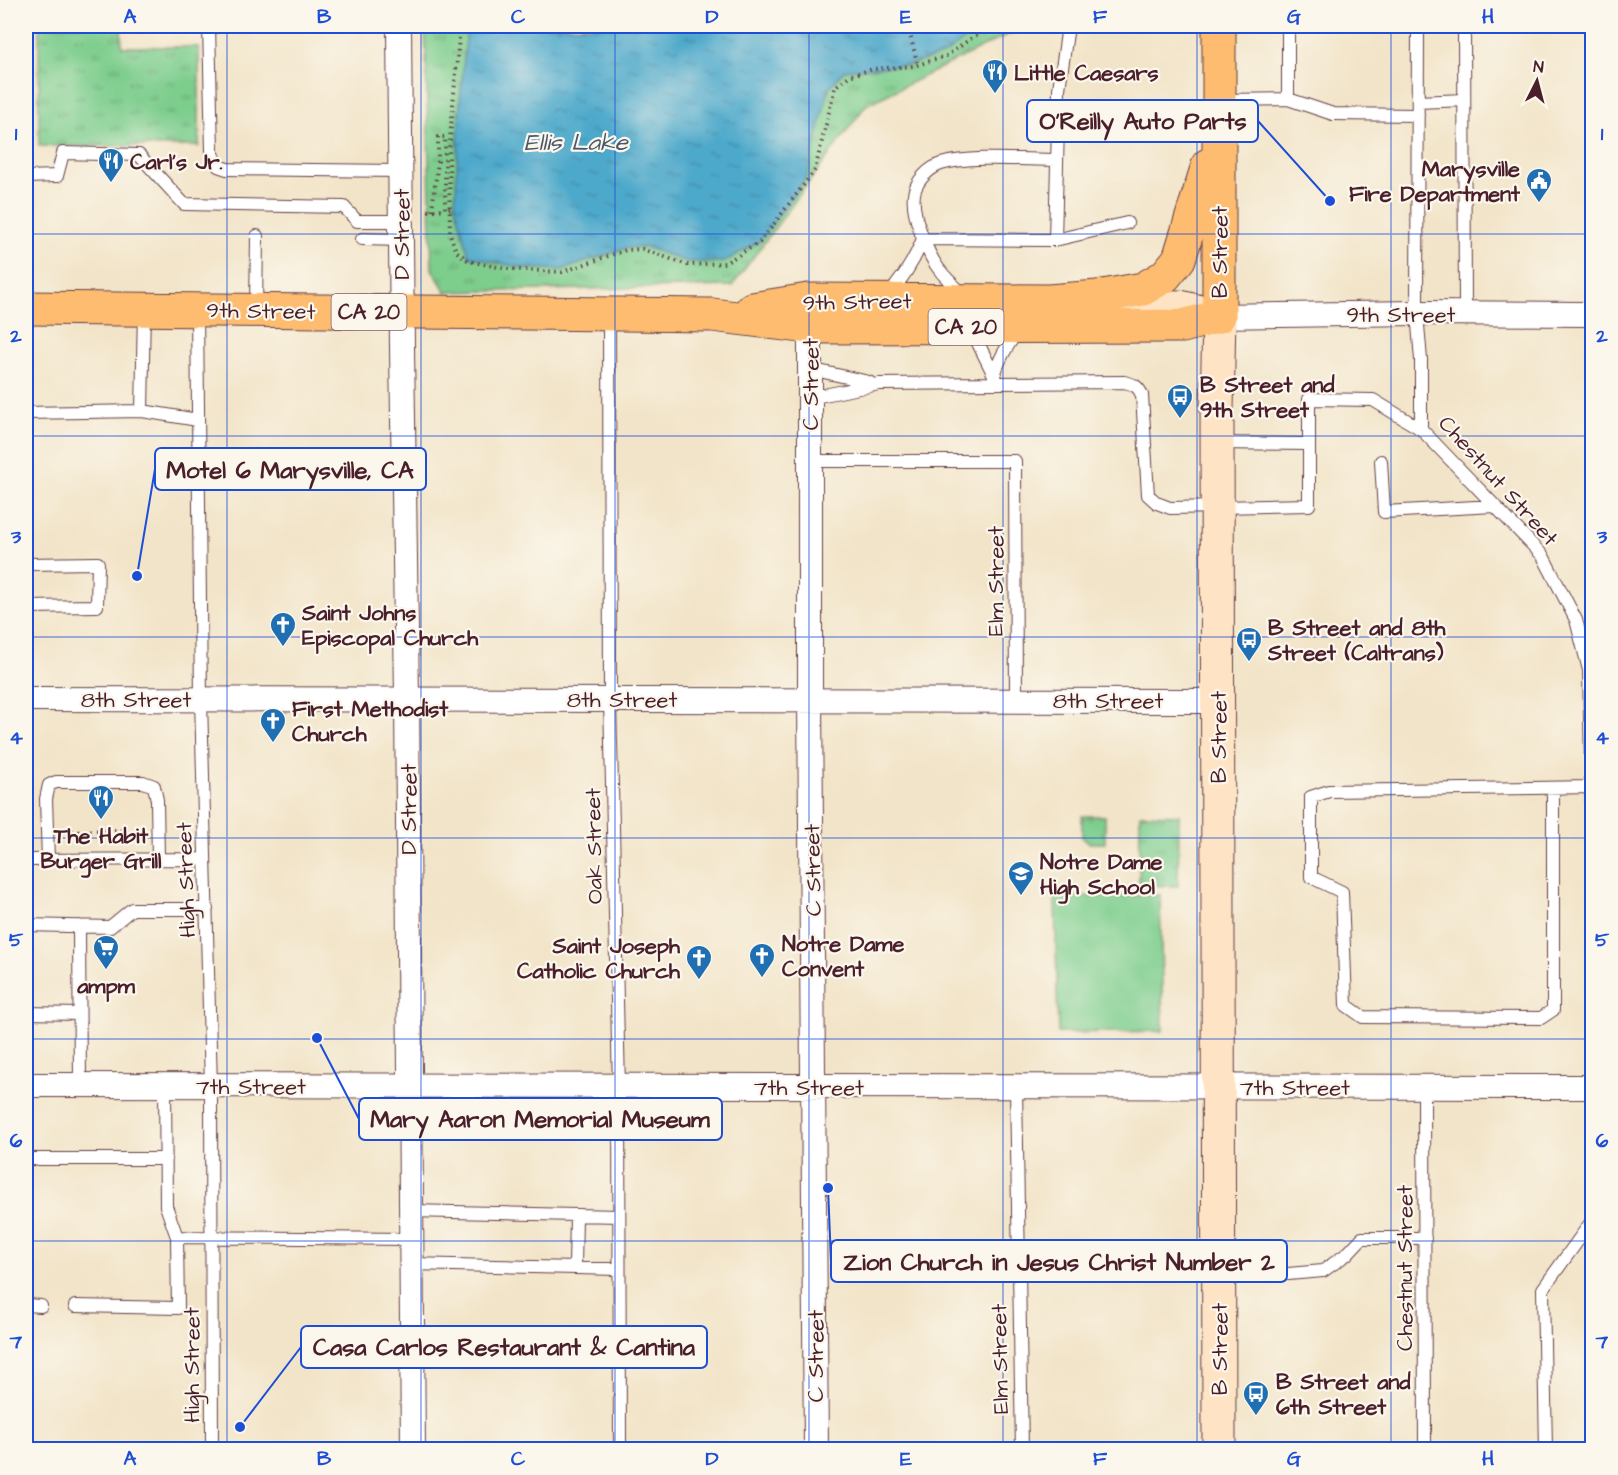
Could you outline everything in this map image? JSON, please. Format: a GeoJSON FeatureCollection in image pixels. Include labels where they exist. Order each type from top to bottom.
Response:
{"type":"FeatureCollection","features":[{"type":"Feature","properties":{"kind":"highway","name":"B Street"},"geometry":{"type":"LineString","coordinates":[[1219,26],[1219,316]]}},
{"type":"Feature","properties":{"kind":"highway","name":"CA 20"},"geometry":{"type":"LineString","coordinates":[[1049,300],[1124,293],[1143,288],[1165,276],[1179,259],[1185,244],[1219,113]]}},
{"type":"Feature","properties":{"kind":"highway","name":"9th Street"},"geometry":{"type":"LineString","coordinates":[[712,315],[808,300],[883,300],[970,314],[1021,327],[1183,326],[1219,316]]}},
{"type":"Feature","properties":{"kind":"highway","name":"9th Street"},"geometry":{"type":"LineString","coordinates":[[26,308],[712,315],[810,327],[970,314],[1049,300]]}},
{"type":"Feature","properties":{"kind":"main road","name":"9th Street"},"geometry":{"type":"LineString","coordinates":[[1049,300],[1095,306],[1180,307],[1219,316]]}},
{"type":"Feature","properties":{"kind":"main road","name":"B Street"},"geometry":{"type":"LineString","coordinates":[[1219,316],[1217,443],[1219,1449]]}},
{"type":"Feature","properties":{"kind":"street","name":"D Street"},"geometry":{"type":"LineString","coordinates":[[399,26],[413,1449]]}},
{"type":"Feature","properties":{"kind":"street","name":"9th Street"},"geometry":{"type":"LineString","coordinates":[[1219,316],[1417,313],[1582,314]]}},
{"type":"Feature","properties":{"kind":"street","name":"C Street"},"geometry":{"type":"LineString","coordinates":[[810,327],[810,700],[816,1449]]}},
{"type":"Feature","properties":{"kind":"street","name":"8th Street"},"geometry":{"type":"LineString","coordinates":[[26,699],[1218,701]]}},
{"type":"Feature","properties":{"kind":"street","name":"7th Street"},"geometry":{"type":"LineString","coordinates":[[26,1085],[1593,1087]]}},
{"type":"Feature","properties":{"kind":"lane"},"geometry":{"type":"LineString","coordinates":[[209,26],[212,151],[218,166],[228,169],[400,171]]}},
{"type":"Feature","properties":{"kind":"lane"},"geometry":{"type":"LineString","coordinates":[[1055,240],[1059,88],[1068,26]]}},
{"type":"Feature","properties":{"kind":"lane"},"geometry":{"type":"LineString","coordinates":[[1288,26],[1288,99]]}},
{"type":"Feature","properties":{"kind":"lane","name":"Chestnut Street"},"geometry":{"type":"LineString","coordinates":[[1418,26],[1417,313],[1421,360],[1421,429],[1543,556],[1576,620],[1589,670],[1593,811]]}},
{"type":"Feature","properties":{"kind":"lane"},"geometry":{"type":"LineString","coordinates":[[1464,26],[1465,313]]}},
{"type":"Feature","properties":{"kind":"lane"},"geometry":{"type":"LineString","coordinates":[[1219,113],[1288,99],[1333,114],[1418,115]]}},
{"type":"Feature","properties":{"kind":"lane"},"geometry":{"type":"LineString","coordinates":[[1418,102],[1464,100]]}},
{"type":"Feature","properties":{"kind":"lane"},"geometry":{"type":"LineString","coordinates":[[26,177],[57,176],[63,153],[139,155],[184,204],[344,207],[357,221],[401,230]]}},
{"type":"Feature","properties":{"kind":"lane"},"geometry":{"type":"LineString","coordinates":[[994,379],[970,314],[933,264],[916,220],[914,193],[921,177],[938,165],[963,160],[1057,160]]}},
{"type":"Feature","properties":{"kind":"lane"},"geometry":{"type":"LineString","coordinates":[[923,239],[1055,240],[1127,223]]}},
{"type":"Feature","properties":{"kind":"lane"},"geometry":{"type":"LineString","coordinates":[[362,239],[401,230]]}},
{"type":"Feature","properties":{"kind":"lane"},"geometry":{"type":"LineString","coordinates":[[256,310],[257,236]]}},
{"type":"Feature","properties":{"kind":"lane"},"geometry":{"type":"LineString","coordinates":[[883,300],[913,264],[923,239]]}},
{"type":"Feature","properties":{"kind":"lane"},"geometry":{"type":"LineString","coordinates":[[142,411],[144,309]]}},
{"type":"Feature","properties":{"kind":"lane","name":"High Street"},"geometry":{"type":"LineString","coordinates":[[197,309],[201,699],[211,1087],[212,1449]]}},
{"type":"Feature","properties":{"kind":"lane","name":"Oak Street"},"geometry":{"type":"LineString","coordinates":[[609,314],[610,699],[620,1087],[620,1449]]}},
{"type":"Feature","properties":{"kind":"lane"},"geometry":{"type":"LineString","coordinates":[[994,379],[1003,354],[1021,327]]}},
{"type":"Feature","properties":{"kind":"lane"},"geometry":{"type":"LineString","coordinates":[[810,369],[879,384]]}},
{"type":"Feature","properties":{"kind":"lane"},"geometry":{"type":"LineString","coordinates":[[809,398],[879,384],[994,379],[1133,383],[1142,395],[1148,495],[1157,503],[1170,508],[1309,505],[1309,399],[1373,400],[1421,429]]}},
{"type":"Feature","properties":{"kind":"lane"},"geometry":{"type":"LineString","coordinates":[[26,413],[142,411],[198,420]]}},
{"type":"Feature","properties":{"kind":"lane"},"geometry":{"type":"LineString","coordinates":[[1217,443],[1309,444]]}},
{"type":"Feature","properties":{"kind":"lane","name":"Elm Street"},"geometry":{"type":"LineString","coordinates":[[811,461],[1015,461],[1016,700]]}},
{"type":"Feature","properties":{"kind":"lane"},"geometry":{"type":"LineString","coordinates":[[1381,461],[1384,512],[1494,506]]}},
{"type":"Feature","properties":{"kind":"lane"},"geometry":{"type":"LineString","coordinates":[[26,564],[98,563],[97,606],[26,607]]}},
{"type":"Feature","properties":{"kind":"lane"},"geometry":{"type":"LineString","coordinates":[[48,860],[46,799],[49,786],[56,782],[143,782],[154,786],[157,800],[158,860]]}},
{"type":"Feature","properties":{"kind":"lane"},"geometry":{"type":"LineString","coordinates":[[1553,788],[1553,1010],[1541,1018],[1363,1017],[1346,1005],[1342,892],[1311,877],[1311,796],[1329,791],[1553,788],[1592,788]]}},
{"type":"Feature","properties":{"kind":"lane"},"geometry":{"type":"LineString","coordinates":[[26,860],[205,859]]}},
{"type":"Feature","properties":{"kind":"lane"},"geometry":{"type":"LineString","coordinates":[[26,925],[110,927],[132,909],[207,909]]}},
{"type":"Feature","properties":{"kind":"lane"},"geometry":{"type":"LineString","coordinates":[[79,926],[80,1085]]}},
{"type":"Feature","properties":{"kind":"lane"},"geometry":{"type":"LineString","coordinates":[[26,1013],[79,1014]]}},
{"type":"Feature","properties":{"kind":"lane"},"geometry":{"type":"LineString","coordinates":[[75,1306],[178,1308],[177,1237],[166,1206],[165,1086]]}},
{"type":"Feature","properties":{"kind":"lane","name":"Elm Street"},"geometry":{"type":"LineString","coordinates":[[1016,1087],[1022,1449]]}},
{"type":"Feature","properties":{"kind":"lane","name":"Chestnut Street"},"geometry":{"type":"LineString","coordinates":[[1424,1087],[1425,1449]]}},
{"type":"Feature","properties":{"kind":"lane"},"geometry":{"type":"LineString","coordinates":[[26,1159],[166,1159]]}},
{"type":"Feature","properties":{"kind":"lane"},"geometry":{"type":"LineString","coordinates":[[410,1211],[619,1216]]}},
{"type":"Feature","properties":{"kind":"lane"},"geometry":{"type":"LineString","coordinates":[[576,1215],[576,1268]]}},
{"type":"Feature","properties":{"kind":"lane"},"geometry":{"type":"LineString","coordinates":[[1546,1449],[1544,1289],[1593,1221]]}},
{"type":"Feature","properties":{"kind":"lane"},"geometry":{"type":"LineString","coordinates":[[177,1237],[410,1239]]}},
{"type":"Feature","properties":{"kind":"lane"},"geometry":{"type":"LineString","coordinates":[[1219,1272],[1288,1274],[1323,1271],[1347,1254],[1362,1238],[1425,1238]]}},
{"type":"Feature","properties":{"kind":"lane"},"geometry":{"type":"LineString","coordinates":[[410,1264],[620,1269]]}},
{"type":"Feature","properties":{"kind":"lane"},"geometry":{"type":"LineString","coordinates":[[26,1305],[41,1306]]}},
{"type":"Feature","properties":{"kind":"path"},"geometry":{"type":"LineString","coordinates":[[448,208],[449,150],[460,26]]}},
{"type":"Feature","properties":{"kind":"path"},"geometry":{"type":"LineString","coordinates":[[908,26],[917,62]]}},
{"type":"Feature","properties":{"kind":"path"},"geometry":{"type":"LineString","coordinates":[[448,208],[430,211],[438,162],[438,137],[445,137],[450,234],[456,251],[470,261],[507,269],[562,272],[626,250],[642,249],[688,265],[726,263],[760,242],[815,170],[835,87],[849,75],[873,69],[914,66],[946,56],[989,26]]}},
{"type":"Feature","properties":{"kind":"path"},"geometry":{"type":"LineString","coordinates":[[47,830],[129,830]]}},
{"type":"Feature","properties":{"kind":"green space"},"geometry":{"type":"Polygon","coordinates":[[[39,26],[121,26],[122,47],[199,47],[199,146],[39,146],[39,26]]]}},
{"type":"Feature","properties":{"kind":"green space","name":"Ellis Lake"},"geometry":{"type":"Polygon","coordinates":[[[425,26],[1025,26],[866,105],[732,286],[446,292],[432,269],[425,26]]]}},
{"type":"Feature","properties":{"kind":"green space"},"geometry":{"type":"Polygon","coordinates":[[[1140,814],[1179,815],[1178,886],[1139,883],[1140,814]]]}},
{"type":"Feature","properties":{"kind":"green space"},"geometry":{"type":"Polygon","coordinates":[[[1082,816],[1105,816],[1105,843],[1090,843],[1082,838],[1082,816]]]}},
{"type":"Feature","properties":{"kind":"green space"},"geometry":{"type":"Polygon","coordinates":[[[1160,895],[1163,1031],[1058,1033],[1055,897],[1160,895]]]}},
{"type":"Feature","properties":{"kind":"water","name":"Ellis Lake"},"geometry":{"type":"Polygon","coordinates":[[[467,26],[983,26],[945,54],[909,65],[845,70],[829,88],[807,177],[759,242],[724,262],[688,262],[644,247],[626,248],[562,270],[522,268],[469,256],[455,205],[460,100],[467,26]]]}},
{"type":"Feature","properties":{"kind":"place","name":"Little Caesars"},"geometry":{"type":"Point","coordinates":[995,95]}},
{"type":"Feature","properties":{"kind":"place","name":"Carl's Jr."},"geometry":{"type":"Point","coordinates":[111,184]}},
{"type":"Feature","properties":{"kind":"place","name":"O'Reilly Auto Parts"},"geometry":{"type":"Point","coordinates":[1330,201]}},
{"type":"Feature","properties":{"kind":"place","name":"Marysville Fire Department"},"geometry":{"type":"Point","coordinates":[1539,204]}},
{"type":"Feature","properties":{"kind":"place","name":"B Street and 9th Street"},"geometry":{"type":"Point","coordinates":[1180,420]}},
{"type":"Feature","properties":{"kind":"place","name":"Motel 6 Marysville, CA"},"geometry":{"type":"Point","coordinates":[137,576]}},
{"type":"Feature","properties":{"kind":"place","name":"Saint Johns Episcopal Church"},"geometry":{"type":"Point","coordinates":[283,648]}},
{"type":"Feature","properties":{"kind":"place","name":"B Street and 8th Street (Caltrans)"},"geometry":{"type":"Point","coordinates":[1249,663]}},
{"type":"Feature","properties":{"kind":"place","name":"First Methodist Church"},"geometry":{"type":"Point","coordinates":[273,744]}},
{"type":"Feature","properties":{"kind":"place","name":"The Habit Burger Grill"},"geometry":{"type":"Point","coordinates":[101,821]}},
{"type":"Feature","properties":{"kind":"place","name":"Notre Dame High School"},"geometry":{"type":"Point","coordinates":[1021,897]}},
{"type":"Feature","properties":{"kind":"place","name":"ampm"},"geometry":{"type":"Point","coordinates":[106,971]}},
{"type":"Feature","properties":{"kind":"place","name":"Notre Dame Convent"},"geometry":{"type":"Point","coordinates":[762,979]}},
{"type":"Feature","properties":{"kind":"place","name":"Saint Joseph Catholic Church"},"geometry":{"type":"Point","coordinates":[699,981]}},
{"type":"Feature","properties":{"kind":"place","name":"Mary Aaron Memorial Museum"},"geometry":{"type":"Point","coordinates":[317,1038]}},
{"type":"Feature","properties":{"kind":"place","name":"Zion Church in Jesus Christ Number 2"},"geometry":{"type":"Point","coordinates":[828,1188]}},
{"type":"Feature","properties":{"kind":"place","name":"B Street and 6th Street"},"geometry":{"type":"Point","coordinates":[1256,1417]}},
{"type":"Feature","properties":{"kind":"place","name":"Casa Carlos Restaurant & Cantina"},"geometry":{"type":"Point","coordinates":[240,1427]}}]}
